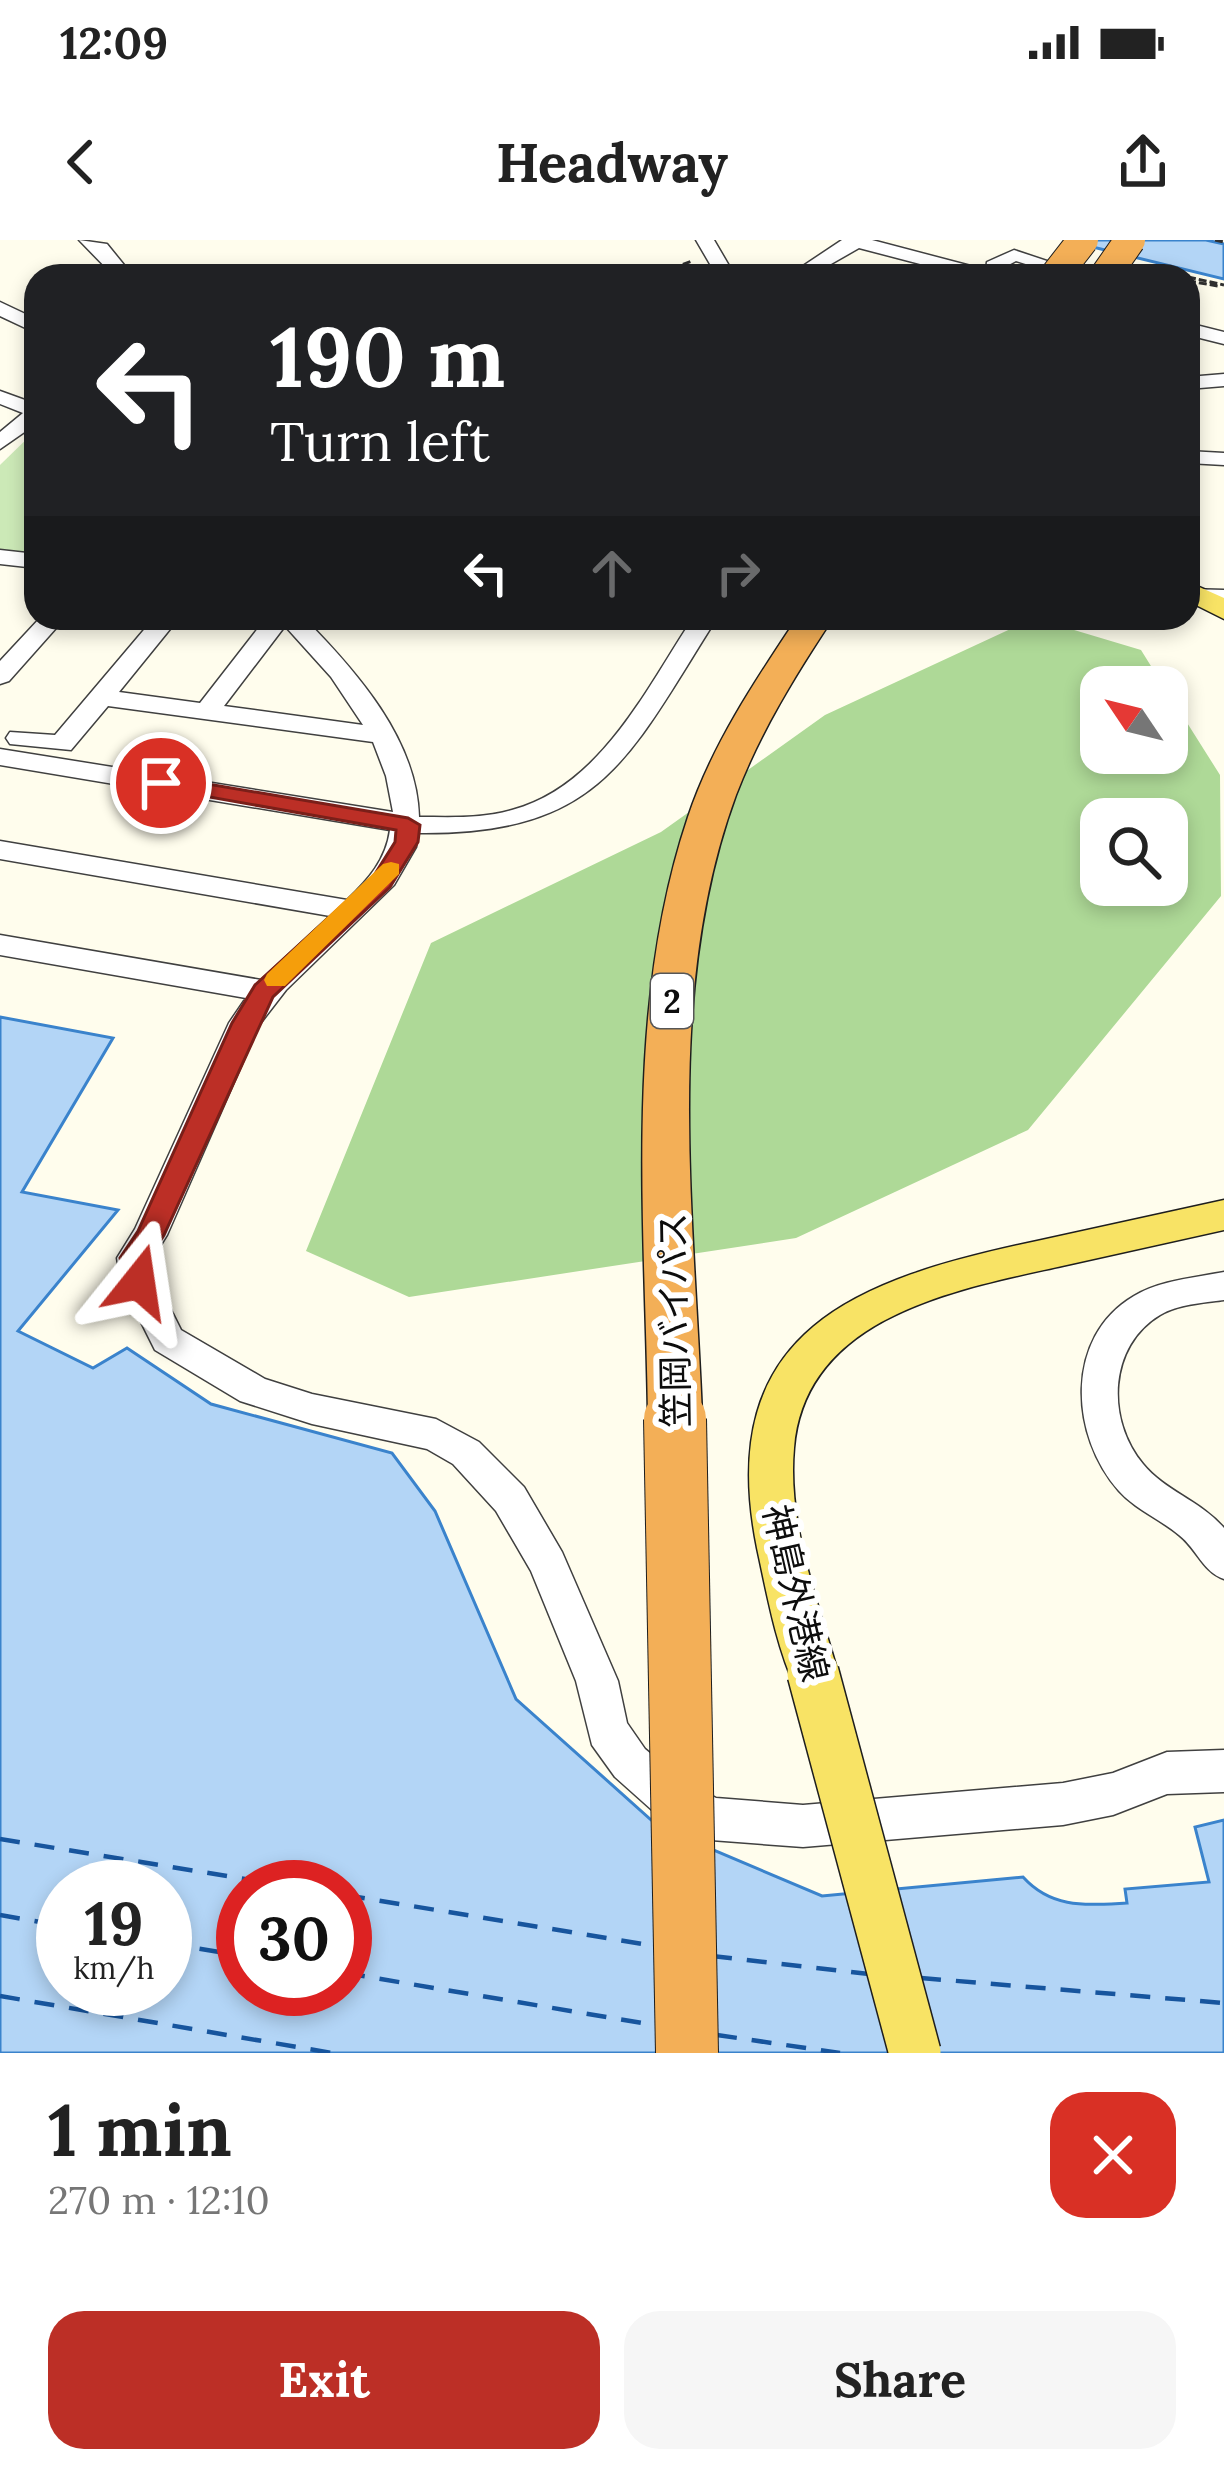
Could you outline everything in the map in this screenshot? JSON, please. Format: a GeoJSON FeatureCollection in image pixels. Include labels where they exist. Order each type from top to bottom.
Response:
{"type":"FeatureCollection","features":[{"type":"Feature","properties":{"kind":"highway"},"geometry":{"type":"LineString","coordinates":[[1064,264],[1083,240]]}},
{"type":"Feature","properties":{"kind":"highway","name":"笠岡バイパス"},"geometry":{"type":"LineString","coordinates":[[687,2053],[669,1030],[676,951],[708,817],[762,701],[807,630]]}},
{"type":"Feature","properties":{"kind":"main road","name":"神島外港線"},"geometry":{"type":"LineString","coordinates":[[916,2053],[774,1513],[771,1446],[784,1403],[806,1365],[835,1332],[880,1300],[966,1272],[1224,1215]]}},
{"type":"Feature","properties":{"kind":"street"},"geometry":{"type":"LineString","coordinates":[[88,240],[114,264]]}},
{"type":"Feature","properties":{"kind":"street"},"geometry":{"type":"LineString","coordinates":[[816,264],[853,241],[941,264]]}},
{"type":"Feature","properties":{"kind":"street"},"geometry":{"type":"LineString","coordinates":[[997,264],[1015,255],[1044,264]]}},
{"type":"Feature","properties":{"kind":"street"},"geometry":{"type":"LineString","coordinates":[[0,443],[24,422]]}},
{"type":"Feature","properties":{"kind":"street"},"geometry":{"type":"LineString","coordinates":[[0,676],[41,630]]}},
{"type":"Feature","properties":{"kind":"street"},"geometry":{"type":"LineString","coordinates":[[0,735],[62,744],[157,630]]}},
{"type":"Feature","properties":{"kind":"street"},"geometry":{"type":"LineString","coordinates":[[206,712],[281,630]]}},
{"type":"Feature","properties":{"kind":"street"},"geometry":{"type":"LineString","coordinates":[[301,630],[328,658],[383,736],[399,775],[407,842],[396,863],[264,991],[244,1023],[150,1235],[134,1258],[139,1282],[168,1340],[253,1390],[312,1409],[436,1435],[466,1453],[510,1498],[548,1564],[597,1681],[607,1731],[630,1763],[667,1795],[711,1819],[803,1826],[1063,1804],[1113,1794],[1167,1773],[1224,1771]]}},
{"type":"Feature","properties":{"kind":"street"},"geometry":{"type":"LineString","coordinates":[[0,757],[408,825],[499,823],[533,816],[566,800],[613,757],[697,630]]}},
{"type":"Feature","properties":{"kind":"street"},"geometry":{"type":"LineString","coordinates":[[101,697],[369,738],[383,736]]}},
{"type":"Feature","properties":{"kind":"street"},"geometry":{"type":"LineString","coordinates":[[0,850],[350,910]]}},
{"type":"Feature","properties":{"kind":"street"},"geometry":{"type":"LineString","coordinates":[[0,945],[264,991]]}},
{"type":"Feature","properties":{"kind":"street"},"geometry":{"type":"LineString","coordinates":[[1224,1286],[1143,1307],[1118,1333],[1101,1369],[1098,1403],[1105,1442],[1132,1480],[1204,1532],[1224,1562]]}},
{"type":"Feature","properties":{"kind":"path"},"geometry":{"type":"LineString","coordinates":[[1215,240],[1224,242]]}},
{"type":"Feature","properties":{"kind":"path"},"geometry":{"type":"LineString","coordinates":[[676,264],[710,247]]}},
{"type":"Feature","properties":{"kind":"green space"},"geometry":{"type":"Polygon","coordinates":[[[24,442],[24,552],[0,549],[0,465],[24,442]]]}},
{"type":"Feature","properties":{"kind":"green space"},"geometry":{"type":"Polygon","coordinates":[[[1008,630],[1074,630],[1141,650],[1151,666],[1080,666],[1080,774],[1188,774],[1188,724],[1220,775],[1221,896],[1028,1130],[796,1238],[409,1297],[306,1251],[431,943],[661,832],[825,715],[1008,630]]]}},
{"type":"Feature","properties":{"kind":"water"},"geometry":{"type":"Polygon","coordinates":[[[1064,240],[1224,244],[1224,279],[1200,273],[1200,264],[1162,264],[1064,240]]]}},
{"type":"Feature","properties":{"kind":"water"},"geometry":{"type":"Polygon","coordinates":[[[0,1017],[113,1038],[22,1192],[118,1210],[18,1331],[93,1368],[127,1348],[211,1404],[392,1453],[435,1511],[516,1699],[659,1827],[822,1896],[1023,1877],[1046,1895],[1070,1903],[1127,1903],[1125,1889],[1209,1882],[1195,1827],[1224,1820],[1224,2053],[0,2053],[0,1017]]]}},
{"type":"Feature","properties":{"kind":"ferry route"},"geometry":{"type":"LineString","coordinates":[[0,1839],[216,1874]]}},
{"type":"Feature","properties":{"kind":"ferry route"},"geometry":{"type":"LineString","coordinates":[[372,1899],[655,1946]]}},
{"type":"Feature","properties":{"kind":"ferry route"},"geometry":{"type":"LineString","coordinates":[[0,1915],[36,1921]]}},
{"type":"Feature","properties":{"kind":"ferry route"},"geometry":{"type":"LineString","coordinates":[[192,1948],[216,1952]]}},
{"type":"Feature","properties":{"kind":"ferry route"},"geometry":{"type":"LineString","coordinates":[[712,1956],[869,1974]]}},
{"type":"Feature","properties":{"kind":"ferry route"},"geometry":{"type":"LineString","coordinates":[[372,1978],[654,2025]]}},
{"type":"Feature","properties":{"kind":"ferry route"},"geometry":{"type":"LineString","coordinates":[[921,1978],[1224,2003]]}},
{"type":"Feature","properties":{"kind":"ferry route"},"geometry":{"type":"LineString","coordinates":[[0,1996],[332,2053]]}},
{"type":"Feature","properties":{"kind":"ferry route"},"geometry":{"type":"LineString","coordinates":[[717,2035],[840,2053]]}},
{"type":"Feature","properties":{"kind":"slow traffic"},"geometry":{"type":"LineString","coordinates":[[276,980],[391,869]]}},
{"type":"Feature","properties":{"kind":"route"},"geometry":{"type":"LineString","coordinates":[[139,1282],[134,1258],[150,1235],[244,1023],[264,991],[381,882],[407,842],[408,825],[161,783]]}}]}
